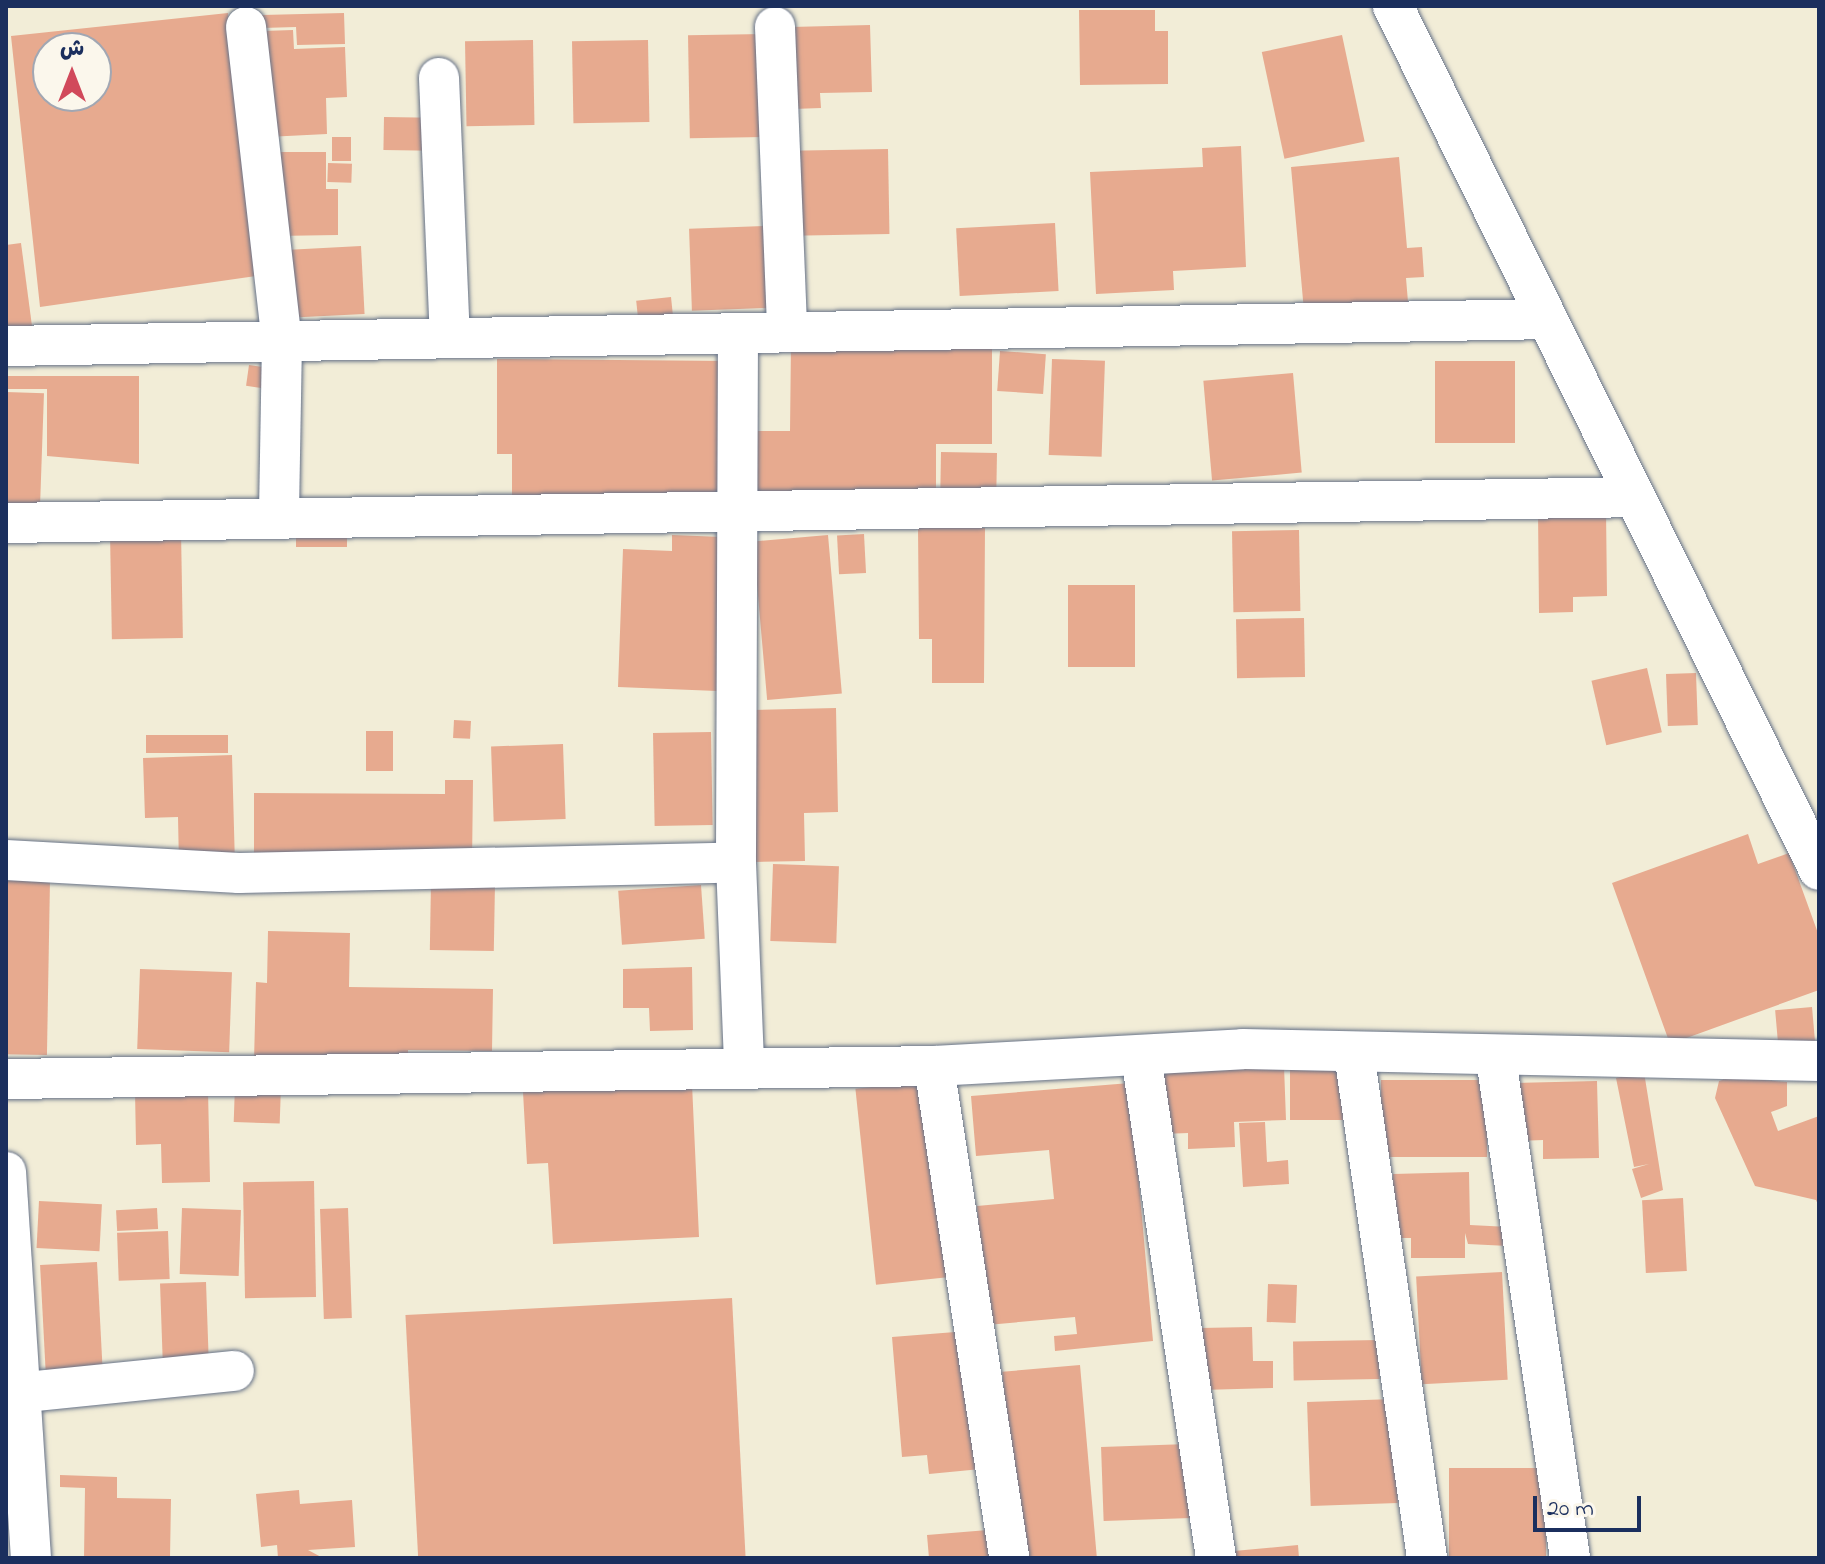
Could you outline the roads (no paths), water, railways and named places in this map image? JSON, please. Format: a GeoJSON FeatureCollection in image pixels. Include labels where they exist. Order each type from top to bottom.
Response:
{"type":"FeatureCollection","features":[{"type":"Feature","properties":{"kind":"street"},"geometry":{"type":"LineString","coordinates":[[1393,6],[1819,870]]}},
{"type":"Feature","properties":{"kind":"street"},"geometry":{"type":"LineString","coordinates":[[246,27],[282,341],[279,519]]}},
{"type":"Feature","properties":{"kind":"street"},"geometry":{"type":"LineString","coordinates":[[775,27],[787,332]]}},
{"type":"Feature","properties":{"kind":"street"},"geometry":{"type":"LineString","coordinates":[[439,78],[450,338]]}},
{"type":"Feature","properties":{"kind":"street"},"geometry":{"type":"LineString","coordinates":[[6,346],[1547,319]]}},
{"type":"Feature","properties":{"kind":"street"},"geometry":{"type":"LineString","coordinates":[[738,333],[736,863],[744,1066]]}},
{"type":"Feature","properties":{"kind":"street"},"geometry":{"type":"LineString","coordinates":[[6,523],[1635,497]]}},
{"type":"Feature","properties":{"kind":"street"},"geometry":{"type":"LineString","coordinates":[[6,860],[239,873],[736,863]]}},
{"type":"Feature","properties":{"kind":"street"},"geometry":{"type":"LineString","coordinates":[[6,1079],[744,1066],[934,1066],[1141,1056],[1354,1053],[1496,1059],[1819,1061]]}},
{"type":"Feature","properties":{"kind":"street"},"geometry":{"type":"LineString","coordinates":[[1354,1053],[1427,1558]]}},
{"type":"Feature","properties":{"kind":"street"},"geometry":{"type":"LineString","coordinates":[[1141,1056],[1216,1558]]}},
{"type":"Feature","properties":{"kind":"street"},"geometry":{"type":"LineString","coordinates":[[1496,1059],[1570,1558]]}},
{"type":"Feature","properties":{"kind":"street"},"geometry":{"type":"LineString","coordinates":[[934,1066],[1009,1558]]}},
{"type":"Feature","properties":{"kind":"street"},"geometry":{"type":"LineString","coordinates":[[6,1172],[16,1393],[31,1558]]}},
{"type":"Feature","properties":{"kind":"street"},"geometry":{"type":"LineString","coordinates":[[16,1393],[234,1371]]}}]}
